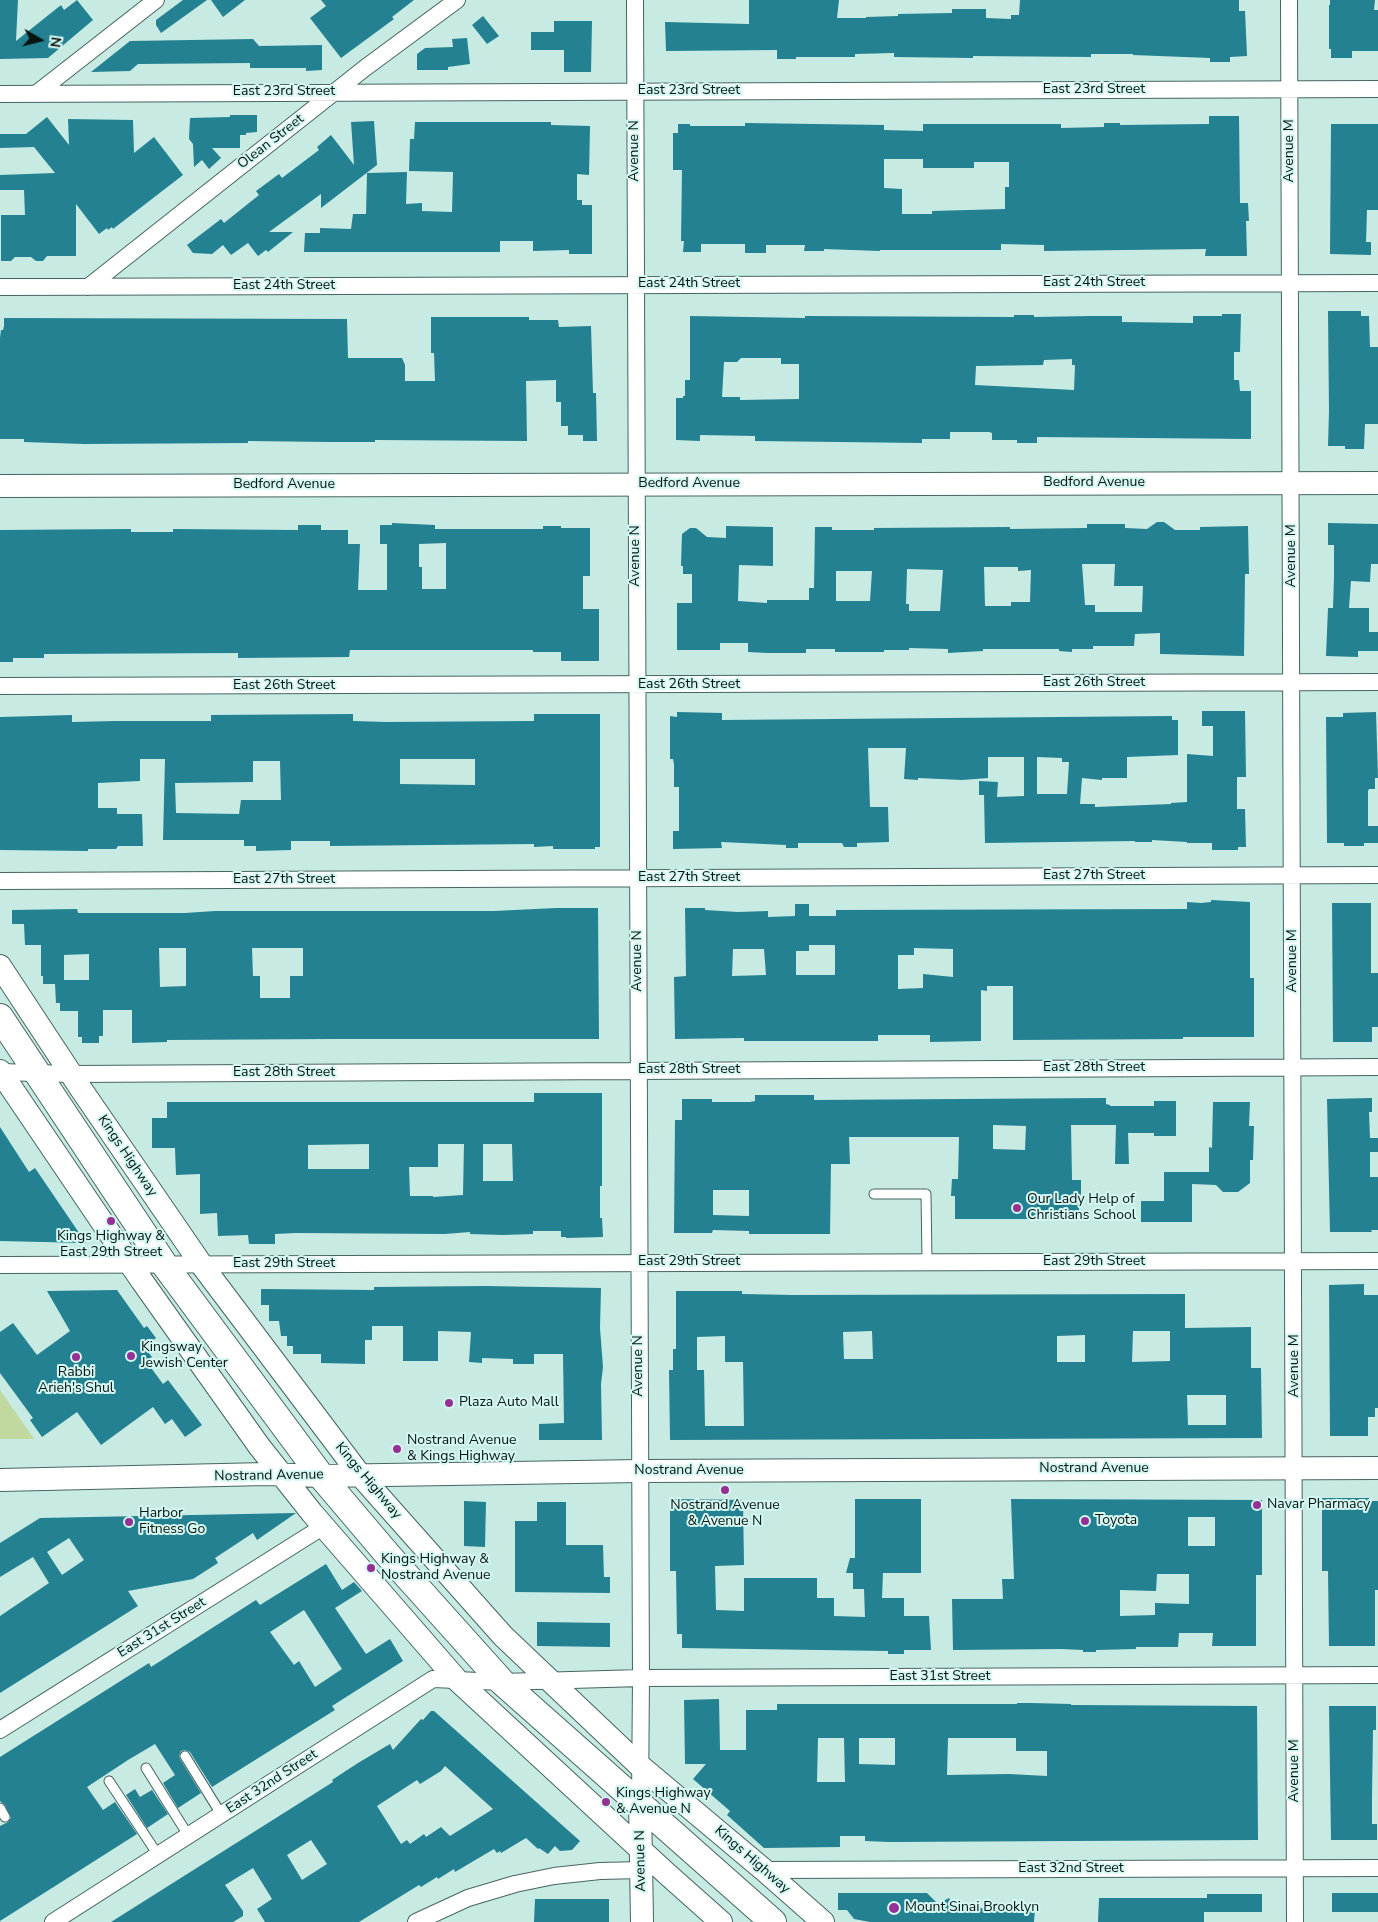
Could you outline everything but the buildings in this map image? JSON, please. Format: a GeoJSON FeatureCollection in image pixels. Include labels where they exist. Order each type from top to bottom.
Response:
{"type":"FeatureCollection","features":[{"type":"Feature","properties":{"kind":"main road","name":"Bedford Avenue"},"geometry":{"type":"LineString","coordinates":[[0,486],[1378,483]]}},
{"type":"Feature","properties":{"kind":"main road","name":"Kings Highway"},"geometry":{"type":"LineString","coordinates":[[0,966],[71,1074],[201,1264],[360,1475],[503,1636],[640,1766],[823,1922]]}},
{"type":"Feature","properties":{"kind":"main road"},"geometry":{"type":"LineString","coordinates":[[0,1017],[164,1264],[320,1476],[400,1569],[502,1682],[640,1802],[773,1922]]}},
{"type":"Feature","properties":{"kind":"main road"},"geometry":{"type":"LineString","coordinates":[[0,1072],[130,1264],[281,1475],[324,1526],[456,1680],[642,1860],[721,1922]]}},
{"type":"Feature","properties":{"kind":"main road","name":"Nostrand Avenue"},"geometry":{"type":"LineString","coordinates":[[0,1480],[640,1471],[1378,1468]]}},
{"type":"Feature","properties":{"kind":"main road","name":"Avenue N"},"geometry":{"type":"LineString","coordinates":[[640,1802],[642,1922]]}},
{"type":"Feature","properties":{"kind":"street"},"geometry":{"type":"LineString","coordinates":[[37,93],[156,0]]}},
{"type":"Feature","properties":{"kind":"street","name":"Olean Street"},"geometry":{"type":"LineString","coordinates":[[88,287],[336,91],[458,0]]}},
{"type":"Feature","properties":{"kind":"street","name":"Avenue N"},"geometry":{"type":"LineString","coordinates":[[635,0],[640,1802]]}},
{"type":"Feature","properties":{"kind":"street","name":"Avenue M"},"geometry":{"type":"LineString","coordinates":[[1289,0],[1294,1067],[1295,1922]]}},
{"type":"Feature","properties":{"kind":"street","name":"East 23rd Street"},"geometry":{"type":"LineString","coordinates":[[0,94],[336,91],[1290,90],[1378,88]]}},
{"type":"Feature","properties":{"kind":"street","name":"East 24th Street"},"geometry":{"type":"LineString","coordinates":[[0,287],[1378,283]]}},
{"type":"Feature","properties":{"kind":"street","name":"East 26th Street"},"geometry":{"type":"LineString","coordinates":[[0,686],[1378,682]]}},
{"type":"Feature","properties":{"kind":"street","name":"East 27th Street"},"geometry":{"type":"LineString","coordinates":[[0,881],[1378,875]]}},
{"type":"Feature","properties":{"kind":"street","name":"East 28th Street"},"geometry":{"type":"LineString","coordinates":[[0,1072],[71,1074],[1378,1067]]}},
{"type":"Feature","properties":{"kind":"street","name":"East 29th Street"},"geometry":{"type":"LineString","coordinates":[[0,1265],[1378,1261]]}},
{"type":"Feature","properties":{"kind":"street","name":"East 31st Street"},"geometry":{"type":"LineString","coordinates":[[0,1730],[324,1526]]}},
{"type":"Feature","properties":{"kind":"street","name":"East 31st Street"},"geometry":{"type":"LineString","coordinates":[[502,1682],[641,1678],[1378,1675]]}},
{"type":"Feature","properties":{"kind":"street","name":"East 32nd Street"},"geometry":{"type":"LineString","coordinates":[[53,1922],[433,1679],[502,1682]]}},
{"type":"Feature","properties":{"kind":"street"},"geometry":{"type":"LineString","coordinates":[[416,1922],[468,1898],[515,1884],[554,1876],[582,1873],[642,1860]]}},
{"type":"Feature","properties":{"kind":"street","name":"East 32nd Street"},"geometry":{"type":"LineString","coordinates":[[764,1870],[1378,1868]]}},
{"type":"Feature","properties":{"kind":"lane"},"geometry":{"type":"LineString","coordinates":[[874,1194],[926,1194],[927,1262]]}},
{"type":"Feature","properties":{"kind":"lane"},"geometry":{"type":"LineString","coordinates":[[185,1756],[221,1814]]}},
{"type":"Feature","properties":{"kind":"lane"},"geometry":{"type":"LineString","coordinates":[[146,1768],[188,1835]]}},
{"type":"Feature","properties":{"kind":"lane"},"geometry":{"type":"LineString","coordinates":[[109,1781],[158,1855]]}},
{"type":"Feature","properties":{"kind":"green space"},"geometry":{"type":"Polygon","coordinates":[[[0,1390],[34,1439],[0,1439],[0,1390]]]}},
{"type":"Feature","properties":{"kind":"place","name":"Our Lady Help of Christians School"},"geometry":{"type":"Point","coordinates":[1017,1208]}},
{"type":"Feature","properties":{"kind":"place","name":"Kings Highway & East 29th Street"},"geometry":{"type":"Point","coordinates":[111,1221]}},
{"type":"Feature","properties":{"kind":"place","name":"Kingsway Jewish Center"},"geometry":{"type":"Point","coordinates":[131,1356]}},
{"type":"Feature","properties":{"kind":"place","name":"Rabbi Arieh's Shul"},"geometry":{"type":"Point","coordinates":[76,1357]}},
{"type":"Feature","properties":{"kind":"place","name":"Plaza Auto Mall"},"geometry":{"type":"Point","coordinates":[449,1403]}},
{"type":"Feature","properties":{"kind":"place","name":"Nostrand Avenue & Kings Highway"},"geometry":{"type":"Point","coordinates":[397,1449]}},
{"type":"Feature","properties":{"kind":"place","name":"Nostrand Avenue & Avenue N"},"geometry":{"type":"Point","coordinates":[725,1490]}},
{"type":"Feature","properties":{"kind":"place","name":"Navar Pharmacy"},"geometry":{"type":"Point","coordinates":[1257,1505]}},
{"type":"Feature","properties":{"kind":"place","name":"Toyota"},"geometry":{"type":"Point","coordinates":[1085,1521]}},
{"type":"Feature","properties":{"kind":"place","name":"Harbor Fitness Go"},"geometry":{"type":"Point","coordinates":[129,1522]}},
{"type":"Feature","properties":{"kind":"place","name":"Kings Highway & Nostrand Avenue"},"geometry":{"type":"Point","coordinates":[371,1568]}},
{"type":"Feature","properties":{"kind":"place","name":"Kings Highway & Avenue N"},"geometry":{"type":"Point","coordinates":[606,1802]}},
{"type":"Feature","properties":{"kind":"place","name":"Mount Sinai Brooklyn"},"geometry":{"type":"Point","coordinates":[894,1908]}}]}
